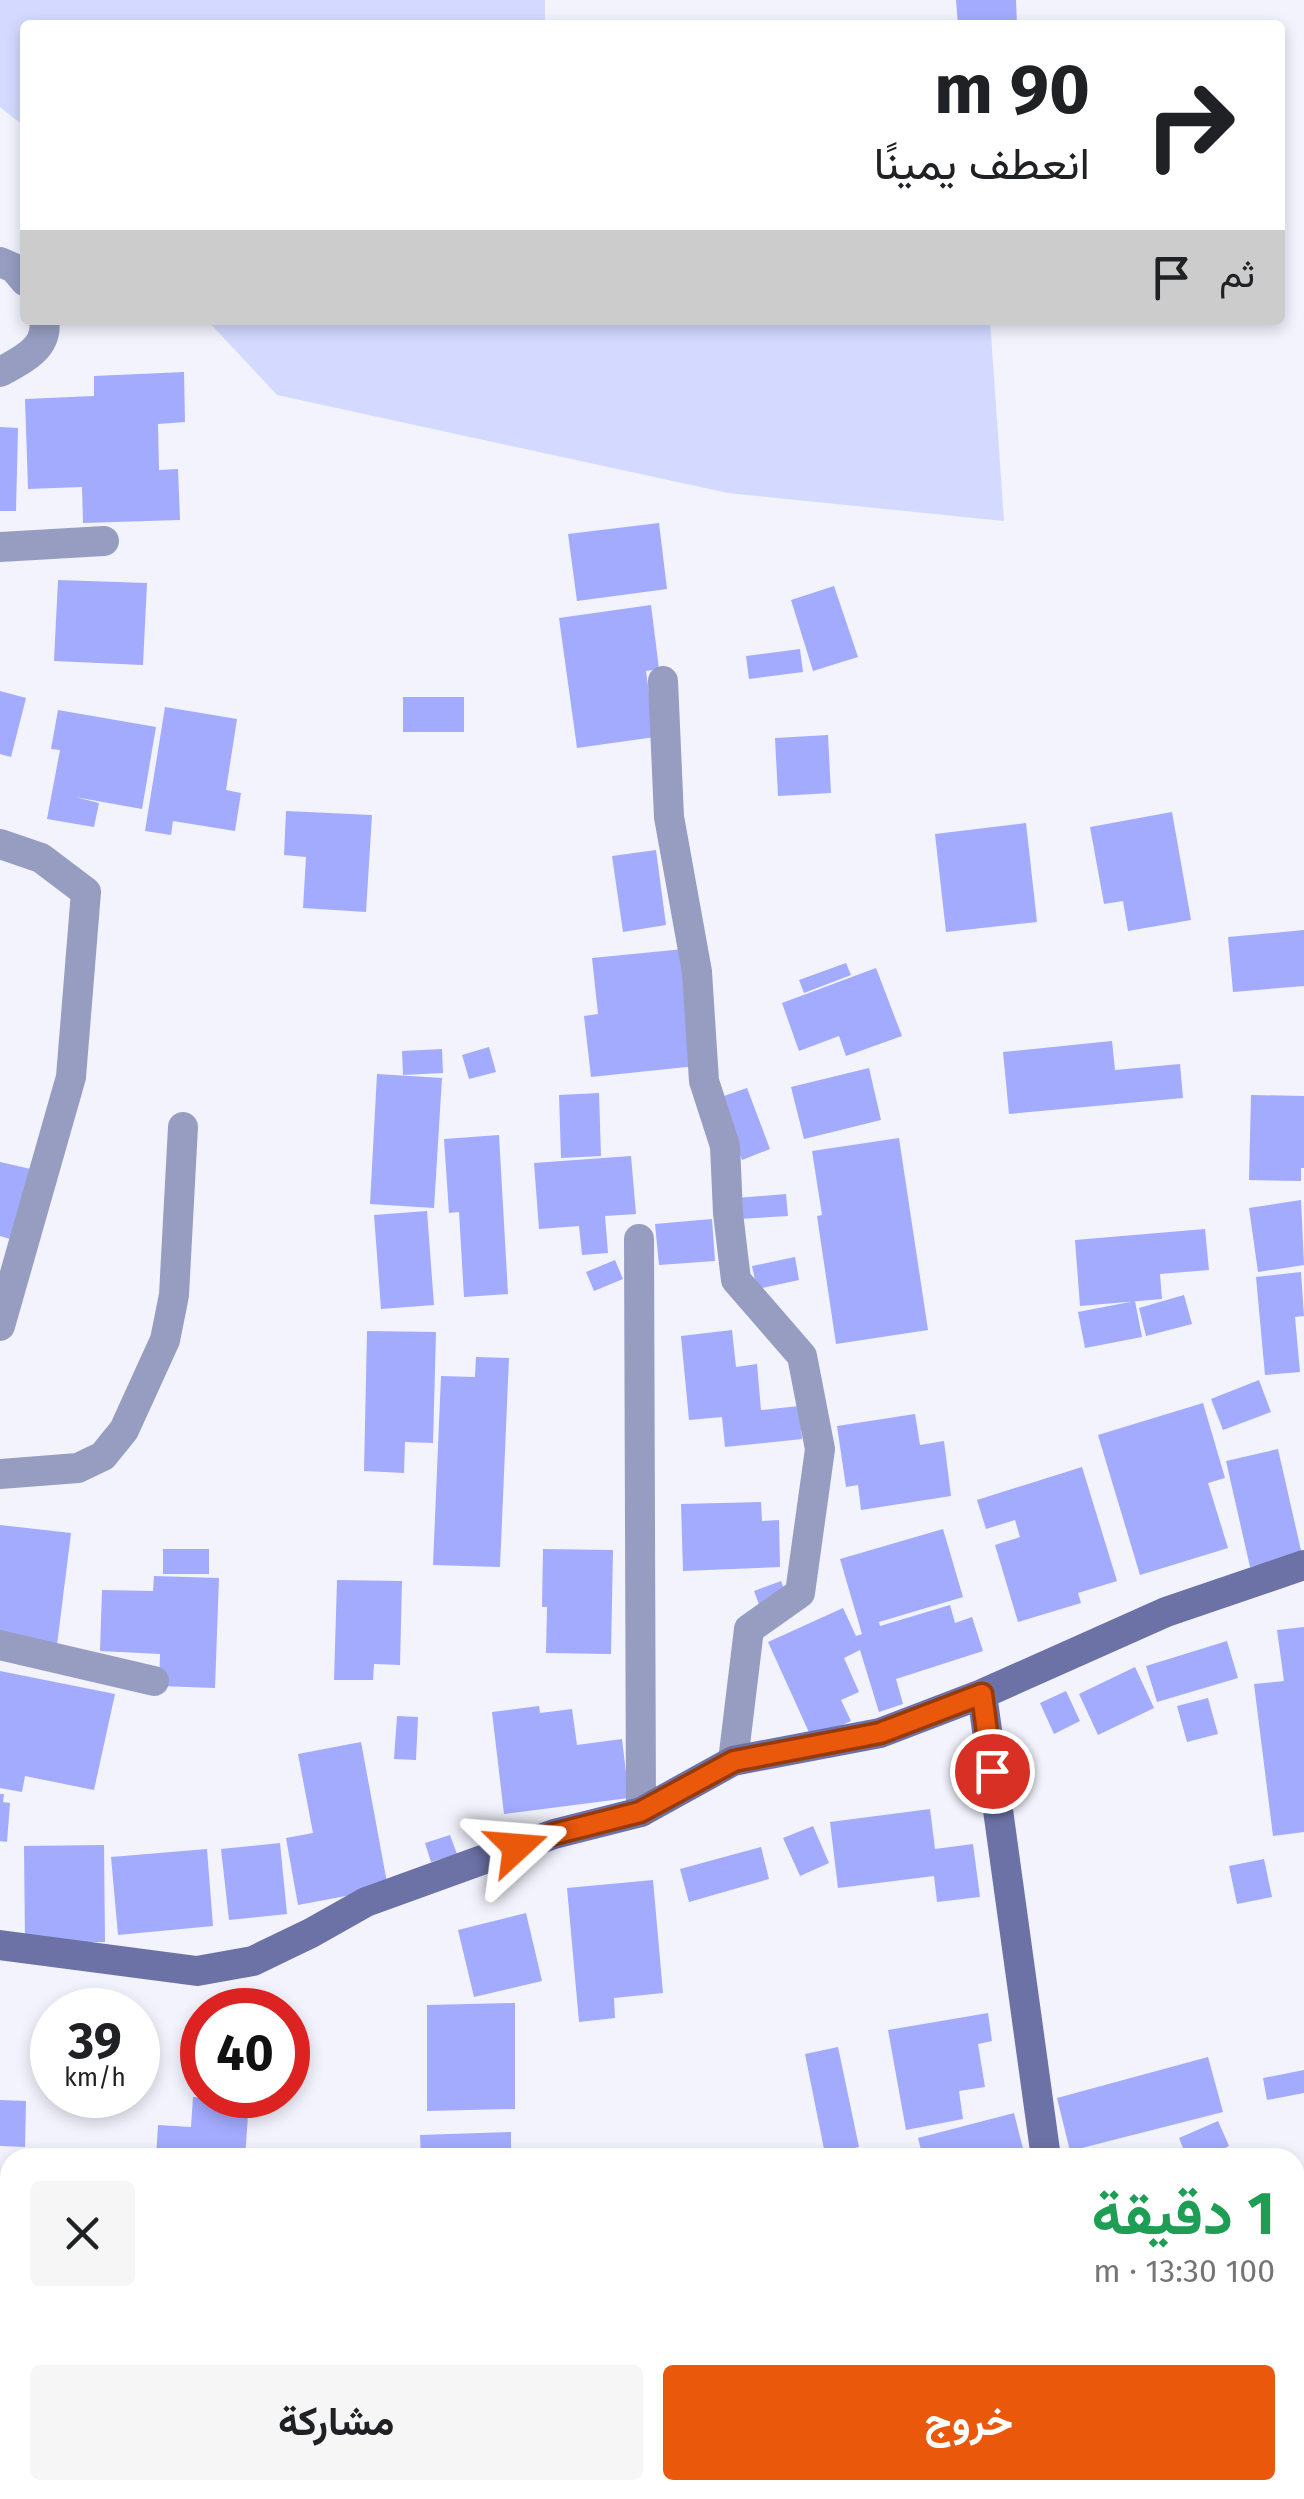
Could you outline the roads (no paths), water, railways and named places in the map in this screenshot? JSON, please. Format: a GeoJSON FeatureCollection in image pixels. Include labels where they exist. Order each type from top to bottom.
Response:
{"type":"FeatureCollection","features":[{"type":"Feature","properties":{"kind":"street"},"geometry":{"type":"LineString","coordinates":[[0,372],[35,350],[45,325]]}},
{"type":"Feature","properties":{"kind":"street"},"geometry":{"type":"LineString","coordinates":[[0,547],[104,541]]}},
{"type":"Feature","properties":{"kind":"street"},"geometry":{"type":"LineString","coordinates":[[663,681],[669,817],[697,972],[704,1081],[725,1146],[736,1280],[802,1356],[820,1449],[800,1593],[749,1628],[734,1761]]}},
{"type":"Feature","properties":{"kind":"street"},"geometry":{"type":"LineString","coordinates":[[0,844],[41,858],[86,892],[70,1077],[9,1262],[0,1326]]}},
{"type":"Feature","properties":{"kind":"street"},"geometry":{"type":"LineString","coordinates":[[0,1474],[78,1468],[103,1456],[124,1430],[164,1340],[174,1295],[182,1127]]}},
{"type":"Feature","properties":{"kind":"street"},"geometry":{"type":"LineString","coordinates":[[640,1239],[640,1812]]}},
{"type":"Feature","properties":{"kind":"street"},"geometry":{"type":"LineString","coordinates":[[0,1946],[196,1971],[253,1961],[366,1902],[554,1834],[640,1812],[734,1761],[880,1733],[982,1694],[1166,1612],[1304,1565]]}},
{"type":"Feature","properties":{"kind":"street"},"geometry":{"type":"LineString","coordinates":[[0,1645],[154,1681]]}},
{"type":"Feature","properties":{"kind":"street"},"geometry":{"type":"LineString","coordinates":[[982,1694],[1045,2148]]}}]}
